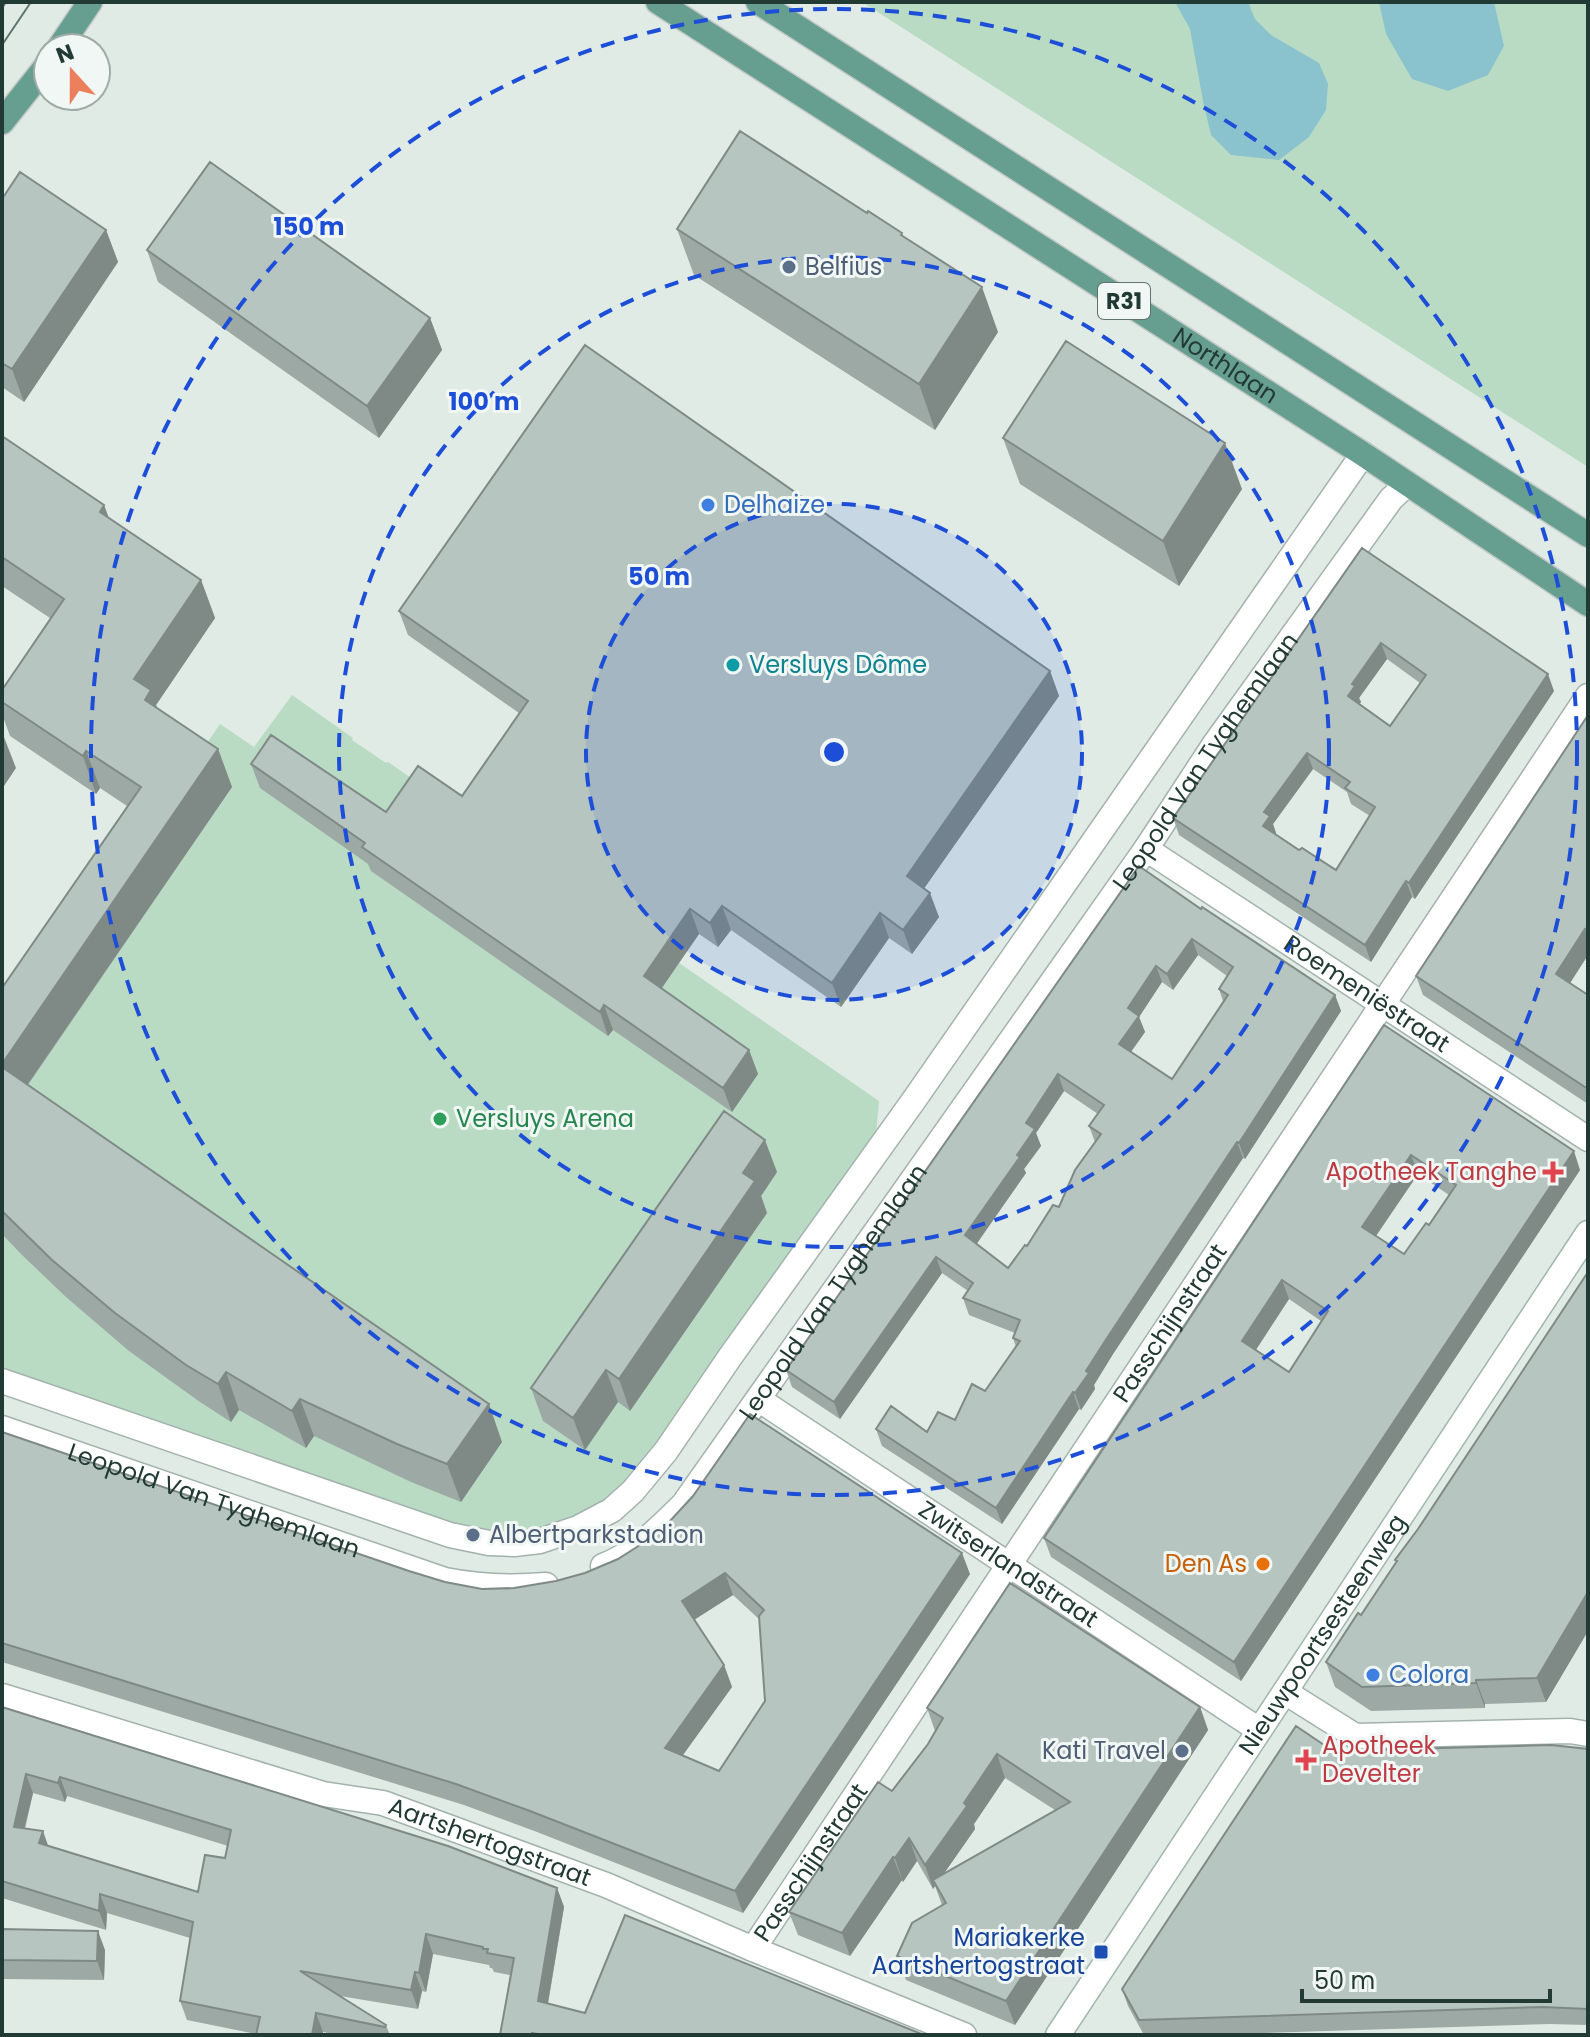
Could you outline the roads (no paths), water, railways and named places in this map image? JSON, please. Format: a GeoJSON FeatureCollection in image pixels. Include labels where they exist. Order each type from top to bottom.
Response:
{"type":"FeatureCollection","features":[{"type":"Feature","properties":{"kind":"main road"},"geometry":{"type":"LineString","coordinates":[[70,32],[90,2]]}},
{"type":"Feature","properties":{"kind":"main road","name":"Northlaan"},"geometry":{"type":"LineString","coordinates":[[658,2],[1363,454],[1588,604]]}},
{"type":"Feature","properties":{"kind":"main road","name":"R31"},"geometry":{"type":"LineString","coordinates":[[758,2],[1588,535]]}},
{"type":"Feature","properties":{"kind":"main road"},"geometry":{"type":"LineString","coordinates":[[2,122],[32,84]]}},
{"type":"Feature","properties":{"kind":"street","name":"Leopold Van Tyghemlaan"},"geometry":{"type":"LineString","coordinates":[[2,1381],[450,1535],[489,1543],[540,1541],[578,1528],[612,1510],[633,1491],[666,1451],[1363,454]]}},
{"type":"Feature","properties":{"kind":"street","name":"Leopold Van Tyghemlaan"},"geometry":{"type":"LineString","coordinates":[[2,1428],[445,1580],[516,1588],[551,1584],[616,1561],[683,1505],[1146,849],[1223,732],[1391,499],[1407,484]]}},
{"type":"Feature","properties":{"kind":"street","name":"Passchijnstraat"},"geometry":{"type":"LineString","coordinates":[[753,1949],[1588,696]]}},
{"type":"Feature","properties":{"kind":"street","name":"Roemeniëstraat"},"geometry":{"type":"LineString","coordinates":[[1146,849],[1588,1139]]}},
{"type":"Feature","properties":{"kind":"street","name":"Nieuwpoortsesteenweg"},"geometry":{"type":"LineString","coordinates":[[1058,2035],[1588,1233]]}},
{"type":"Feature","properties":{"kind":"street","name":"Zwitserlandstraat"},"geometry":{"type":"LineString","coordinates":[[758,1399],[1259,1730]]}},
{"type":"Feature","properties":{"kind":"street"},"geometry":{"type":"LineString","coordinates":[[1285,1692],[1355,1736],[1570,1731],[1588,1734]]}},
{"type":"Feature","properties":{"kind":"street","name":"Aartshertogstraat"},"geometry":{"type":"LineString","coordinates":[[2,1696],[323,1794],[383,1803],[606,1885],[964,2035]]}},
{"type":"Feature","properties":{"kind":"water"},"geometry":{"type":"Polygon","coordinates":[[[1175,2],[1248,2],[1255,19],[1271,35],[1319,63],[1328,84],[1326,110],[1309,137],[1279,160],[1231,155],[1211,135],[1190,29],[1175,2]]]}},
{"type":"Feature","properties":{"kind":"water"},"geometry":{"type":"Polygon","coordinates":[[[1379,2],[1494,2],[1504,46],[1488,75],[1448,91],[1412,79],[1386,34],[1379,2]]]}},
{"type":"Feature","properties":{"kind":"tram line"},"geometry":{"type":"LineString","coordinates":[[2,8],[6,2]]}},
{"type":"Feature","properties":{"kind":"tram line"},"geometry":{"type":"LineString","coordinates":[[2,45],[31,2]]}},
{"type":"Feature","properties":{"kind":"place","name":"Belfius"},"geometry":{"type":"Point","coordinates":[789,267]}},
{"type":"Feature","properties":{"kind":"place","name":"Delhaize"},"geometry":{"type":"Point","coordinates":[708,505]}},
{"type":"Feature","properties":{"kind":"place","name":"Versluys Dôme"},"geometry":{"type":"Point","coordinates":[733,665]}},
{"type":"Feature","properties":{"kind":"place","name":"Versluys Arena"},"geometry":{"type":"Point","coordinates":[440,1119]}},
{"type":"Feature","properties":{"kind":"place","name":"Apotheek Tanghe"},"geometry":{"type":"Point","coordinates":[1553,1172]}},
{"type":"Feature","properties":{"kind":"place","name":"Albertparkstadion"},"geometry":{"type":"Point","coordinates":[473,1535]}},
{"type":"Feature","properties":{"kind":"place","name":"Den As"},"geometry":{"type":"Point","coordinates":[1263,1564]}},
{"type":"Feature","properties":{"kind":"place","name":"Colora"},"geometry":{"type":"Point","coordinates":[1373,1675]}},
{"type":"Feature","properties":{"kind":"place","name":"Kati Travel"},"geometry":{"type":"Point","coordinates":[1182,1751]}},
{"type":"Feature","properties":{"kind":"place","name":"Apotheek Develter"},"geometry":{"type":"Point","coordinates":[1306,1760]}},
{"type":"Feature","properties":{"kind":"place","name":"Mariakerke Aartshertogstraat"},"geometry":{"type":"Point","coordinates":[1101,1952]}}]}
